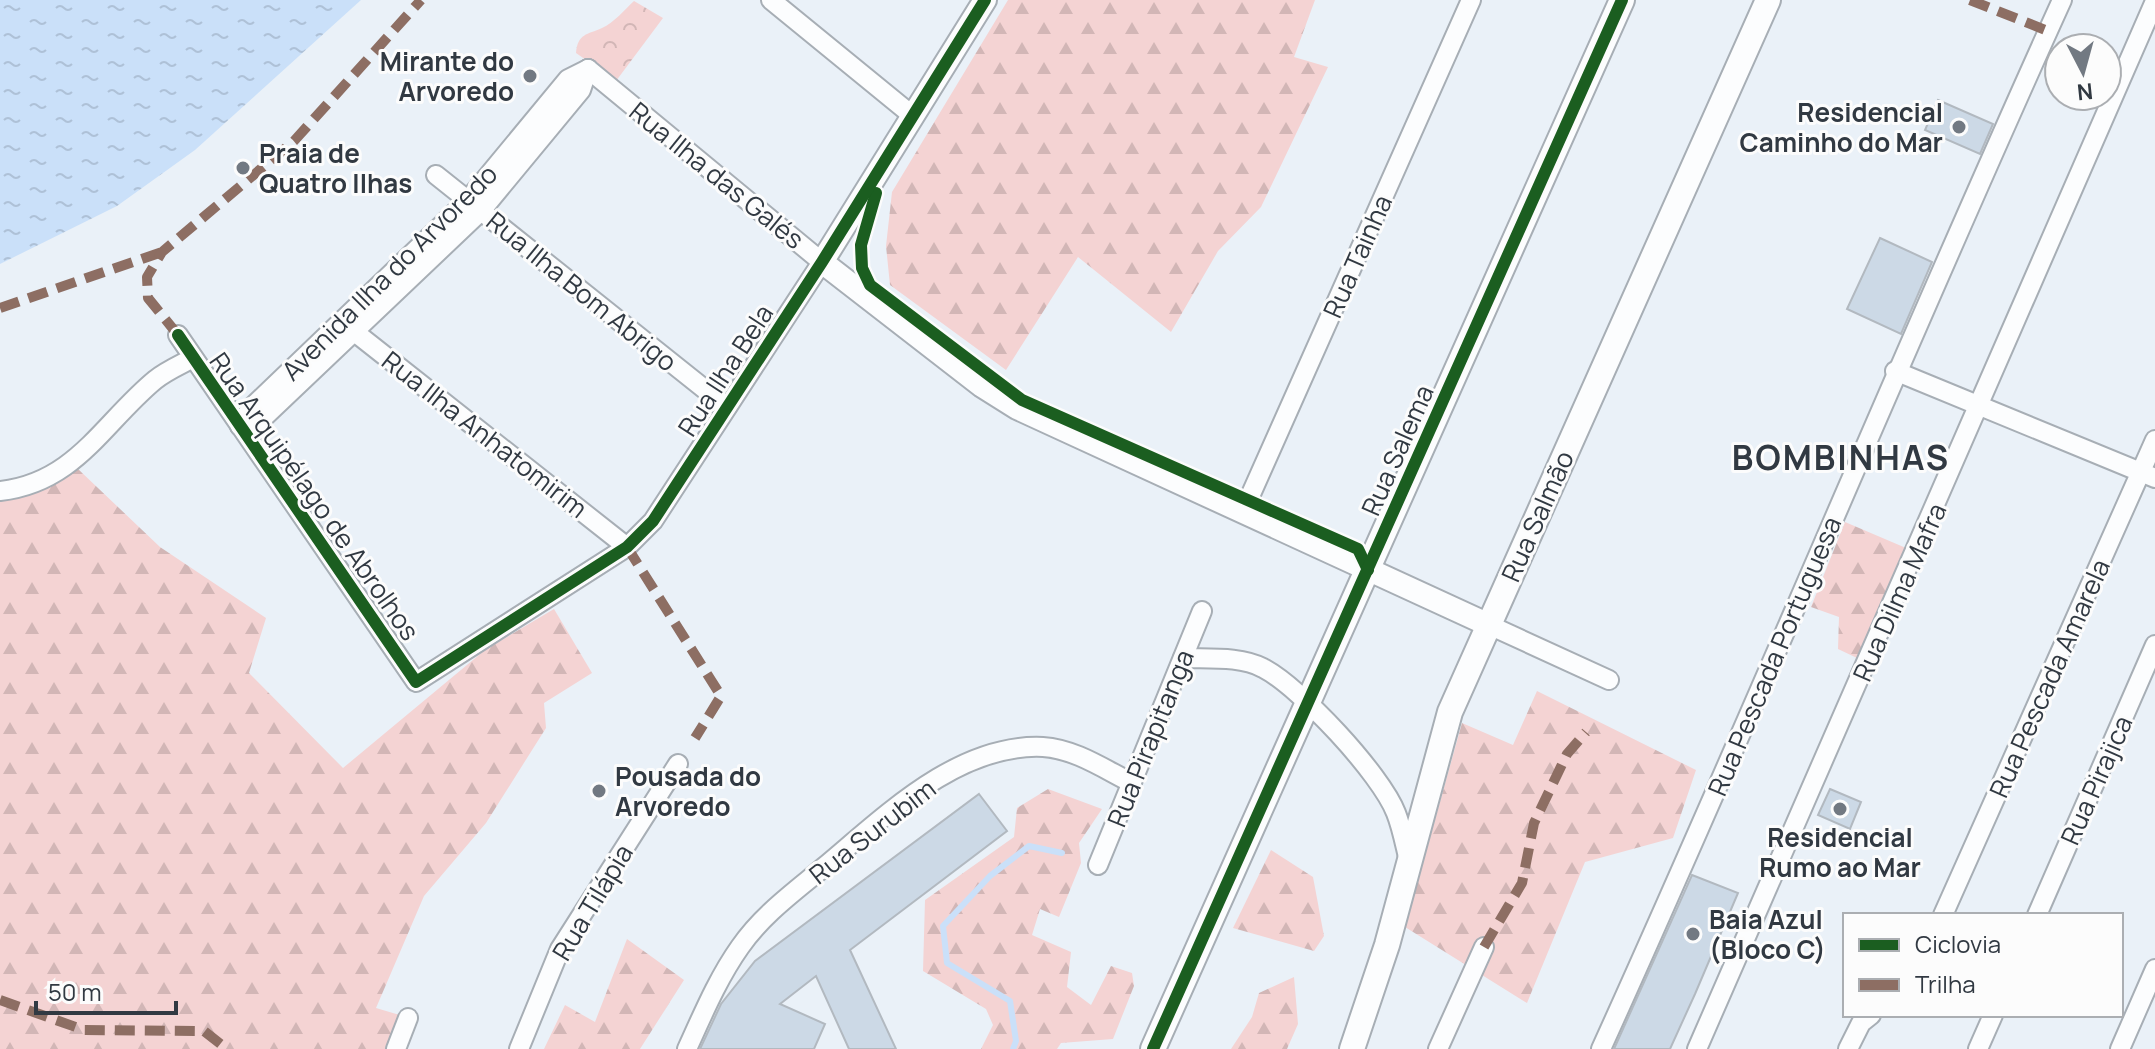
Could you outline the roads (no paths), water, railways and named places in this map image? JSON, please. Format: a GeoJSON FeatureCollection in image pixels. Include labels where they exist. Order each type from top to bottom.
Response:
{"type":"FeatureCollection","features":[{"type":"Feature","properties":{"kind":"main road","name":"Rua Salema"},"geometry":{"type":"LineString","coordinates":[[1153,1049],[1622,0]]}},
{"type":"Feature","properties":{"kind":"main road","name":"Rua Salmão"},"geometry":{"type":"LineString","coordinates":[[1352,1049],[1387,945],[1450,712],[1768,0]]}},
{"type":"Feature","properties":{"kind":"street"},"geometry":{"type":"LineString","coordinates":[[771,0],[913,116]]}},
{"type":"Feature","properties":{"kind":"street","name":"Rua Ilha Bela"},"geometry":{"type":"LineString","coordinates":[[416,682],[627,547],[653,521],[822,262],[985,0]]}},
{"type":"Feature","properties":{"kind":"street","name":"Rua Tainha"},"geometry":{"type":"LineString","coordinates":[[1243,512],[1471,0]]}},
{"type":"Feature","properties":{"kind":"street","name":"Rua Pescada Portuguesa"},"geometry":{"type":"LineString","coordinates":[[1601,1049],[1687,860],[1895,371],[2062,0]]}},
{"type":"Feature","properties":{"kind":"street","name":"Rua Dilma Mafra"},"geometry":{"type":"LineString","coordinates":[[1697,1049],[2155,1]]}},
{"type":"Feature","properties":{"kind":"street","name":"Rua Ilha das Galés"},"geometry":{"type":"LineString","coordinates":[[588,69],[822,262],[982,386],[1017,408],[1609,680]]}},
{"type":"Feature","properties":{"kind":"street","name":"Avenida Ilha do Arvoredo"},"geometry":{"type":"LineString","coordinates":[[240,426],[250,409],[348,327],[474,205],[568,79],[588,69]]}},
{"type":"Feature","properties":{"kind":"street","name":"Rua Ilha Bom Abrigo"},"geometry":{"type":"LineString","coordinates":[[436,175],[727,407]]}},
{"type":"Feature","properties":{"kind":"street","name":"Rua Ilha Anhatomirim"},"geometry":{"type":"LineString","coordinates":[[348,327],[627,547]]}},
{"type":"Feature","properties":{"kind":"street","name":"Rua Arquipélago de Abrolhos"},"geometry":{"type":"LineString","coordinates":[[178,335],[416,682]]}},
{"type":"Feature","properties":{"kind":"street"},"geometry":{"type":"LineString","coordinates":[[0,491],[43,478],[73,462],[158,377],[193,358]]}},
{"type":"Feature","properties":{"kind":"street"},"geometry":{"type":"LineString","coordinates":[[1895,371],[2148,475]]}},
{"type":"Feature","properties":{"kind":"street","name":"Rua Pescada Amarela"},"geometry":{"type":"LineString","coordinates":[[1944,913],[2148,475],[2155,440]]}},
{"type":"Feature","properties":{"kind":"street","name":"Rua Pirapitanga"},"geometry":{"type":"LineString","coordinates":[[1098,865],[1202,611]]}},
{"type":"Feature","properties":{"kind":"street","name":"Rua Pirajica"},"geometry":{"type":"LineString","coordinates":[[2038,913],[2155,645]]}},
{"type":"Feature","properties":{"kind":"street"},"geometry":{"type":"LineString","coordinates":[[1183,658],[1239,661],[1263,667],[1309,704],[1371,770],[1386,792],[1396,812],[1409,861]]}},
{"type":"Feature","properties":{"kind":"street","name":"Rua Surubim"},"geometry":{"type":"LineString","coordinates":[[687,1049],[713,993],[758,925],[905,800],[938,780],[996,754],[1043,747],[1067,751],[1132,783]]}},
{"type":"Feature","properties":{"kind":"street","name":"Rua Tilápia"},"geometry":{"type":"LineString","coordinates":[[519,1049],[560,949],[678,764]]}},
{"type":"Feature","properties":{"kind":"street"},"geometry":{"type":"LineString","coordinates":[[1438,1049],[1484,947]]}},
{"type":"Feature","properties":{"kind":"street"},"geometry":{"type":"LineString","coordinates":[[2120,1049],[2155,969]]}},
{"type":"Feature","properties":{"kind":"street"},"geometry":{"type":"LineString","coordinates":[[1848,1049],[1861,1023],[1868,1017]]}},
{"type":"Feature","properties":{"kind":"street"},"geometry":{"type":"LineString","coordinates":[[1978,1049],[1992,1017]]}},
{"type":"Feature","properties":{"kind":"street"},"geometry":{"type":"LineString","coordinates":[[396,1049],[408,1018]]}},
{"type":"Feature","properties":{"kind":"water"},"geometry":{"type":"Polygon","coordinates":[[[0,0],[361,0],[195,150],[117,206],[0,264],[0,0]]]}},
{"type":"Feature","properties":{"kind":"waterway"},"geometry":{"type":"LineString","coordinates":[[1013,1049],[1016,1041],[1010,1001],[947,963],[943,926],[990,876],[1029,846],[1062,853]]}},
{"type":"Feature","properties":{"kind":"place","name":"Mirante do Arvoredo"},"geometry":{"type":"Point","coordinates":[530,76]}},
{"type":"Feature","properties":{"kind":"place","name":"Residencial Caminho do Mar"},"geometry":{"type":"Point","coordinates":[1959,127]}},
{"type":"Feature","properties":{"kind":"place","name":"Praia de Quatro Ilhas"},"geometry":{"type":"Point","coordinates":[243,168]}},
{"type":"Feature","properties":{"kind":"place","name":"Pousada do Arvoredo"},"geometry":{"type":"Point","coordinates":[599,791]}},
{"type":"Feature","properties":{"kind":"place","name":"Residencial Rumo ao Mar"},"geometry":{"type":"Point","coordinates":[1840,809]}},
{"type":"Feature","properties":{"kind":"place","name":"Baia Azul (Bloco C)"},"geometry":{"type":"Point","coordinates":[1693,934]}},
{"type":"Feature","properties":{"kind":"district","name":"BOMBINHAS"},"geometry":{"type":"Point","coordinates":[1841,457]}}]}
